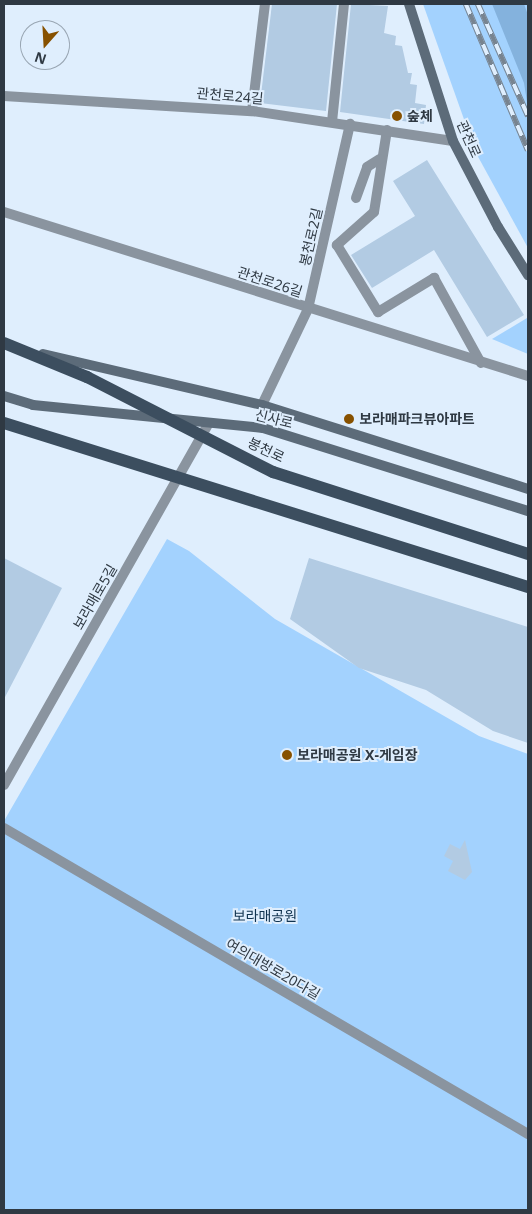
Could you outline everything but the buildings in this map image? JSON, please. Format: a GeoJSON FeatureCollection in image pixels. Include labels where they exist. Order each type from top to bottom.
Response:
{"type":"FeatureCollection","features":[{"type":"Feature","properties":{"kind":"main road","name":"관천로"},"geometry":{"type":"LineString","coordinates":[[409,4],[452,141],[498,227],[528,275]]}},
{"type":"Feature","properties":{"kind":"main road","name":"봉천로"},"geometry":{"type":"LineString","coordinates":[[4,342],[34,352],[175,419],[272,472],[528,554]]}},
{"type":"Feature","properties":{"kind":"main road","name":"신사로"},"geometry":{"type":"LineString","coordinates":[[34,352],[262,405],[528,488]]}},
{"type":"Feature","properties":{"kind":"main road","name":"신사로"},"geometry":{"type":"LineString","coordinates":[[4,396],[33,405],[263,428],[528,511]]}},
{"type":"Feature","properties":{"kind":"main road"},"geometry":{"type":"LineString","coordinates":[[4,423],[178,480],[528,588]]}},
{"type":"Feature","properties":{"kind":"street"},"geometry":{"type":"LineString","coordinates":[[252,111],[265,4]]}},
{"type":"Feature","properties":{"kind":"street"},"geometry":{"type":"LineString","coordinates":[[332,122],[344,4]]}},
{"type":"Feature","properties":{"kind":"street","name":"관천로24길"},"geometry":{"type":"LineString","coordinates":[[4,96],[252,111],[350,124],[452,141]]}},
{"type":"Feature","properties":{"kind":"street","name":"봉천로2길"},"geometry":{"type":"LineString","coordinates":[[262,405],[308,309],[350,124]]}},
{"type":"Feature","properties":{"kind":"street"},"geometry":{"type":"LineString","coordinates":[[387,130],[380,159],[374,212],[337,245],[378,312],[434,278],[481,362]]}},
{"type":"Feature","properties":{"kind":"street"},"geometry":{"type":"LineString","coordinates":[[356,198],[367,167],[380,159]]}},
{"type":"Feature","properties":{"kind":"street","name":"관천로26길"},"geometry":{"type":"LineString","coordinates":[[4,212],[308,309],[528,376]]}},
{"type":"Feature","properties":{"kind":"street","name":"보라매로5길"},"geometry":{"type":"LineString","coordinates":[[4,786],[209,423]]}},
{"type":"Feature","properties":{"kind":"street","name":"여의대방로20다길"},"geometry":{"type":"LineString","coordinates":[[4,828],[528,1134]]}},
{"type":"Feature","properties":{"kind":"green space"},"geometry":{"type":"Polygon","coordinates":[[[423,4],[528,4],[528,248],[476,153],[423,4]]]}},
{"type":"Feature","properties":{"kind":"green space"},"geometry":{"type":"Polygon","coordinates":[[[527,318],[528,354],[492,339],[527,318]]]}},
{"type":"Feature","properties":{"kind":"green space","name":"보라매공원"},"geometry":{"type":"Polygon","coordinates":[[[167,539],[189,551],[275,619],[479,736],[528,754],[528,1210],[4,1210],[4,821],[167,539]]]}},
{"type":"Feature","properties":{"kind":"shaded area"},"geometry":{"type":"Polygon","coordinates":[[[492,4],[524,4],[528,15],[528,108],[524,83],[492,4]]]}},
{"type":"Feature","properties":{"kind":"railway"},"geometry":{"type":"LineString","coordinates":[[466,4],[528,150]]}},
{"type":"Feature","properties":{"kind":"railway"},"geometry":{"type":"LineString","coordinates":[[478,4],[528,116]]}},
{"type":"Feature","properties":{"kind":"place","name":"숲체"},"geometry":{"type":"Point","coordinates":[397,116]}},
{"type":"Feature","properties":{"kind":"place","name":"보라매파크뷰아파트"},"geometry":{"type":"Point","coordinates":[349,419]}},
{"type":"Feature","properties":{"kind":"place","name":"보라매공원 X-게임장"},"geometry":{"type":"Point","coordinates":[287,755]}}]}
